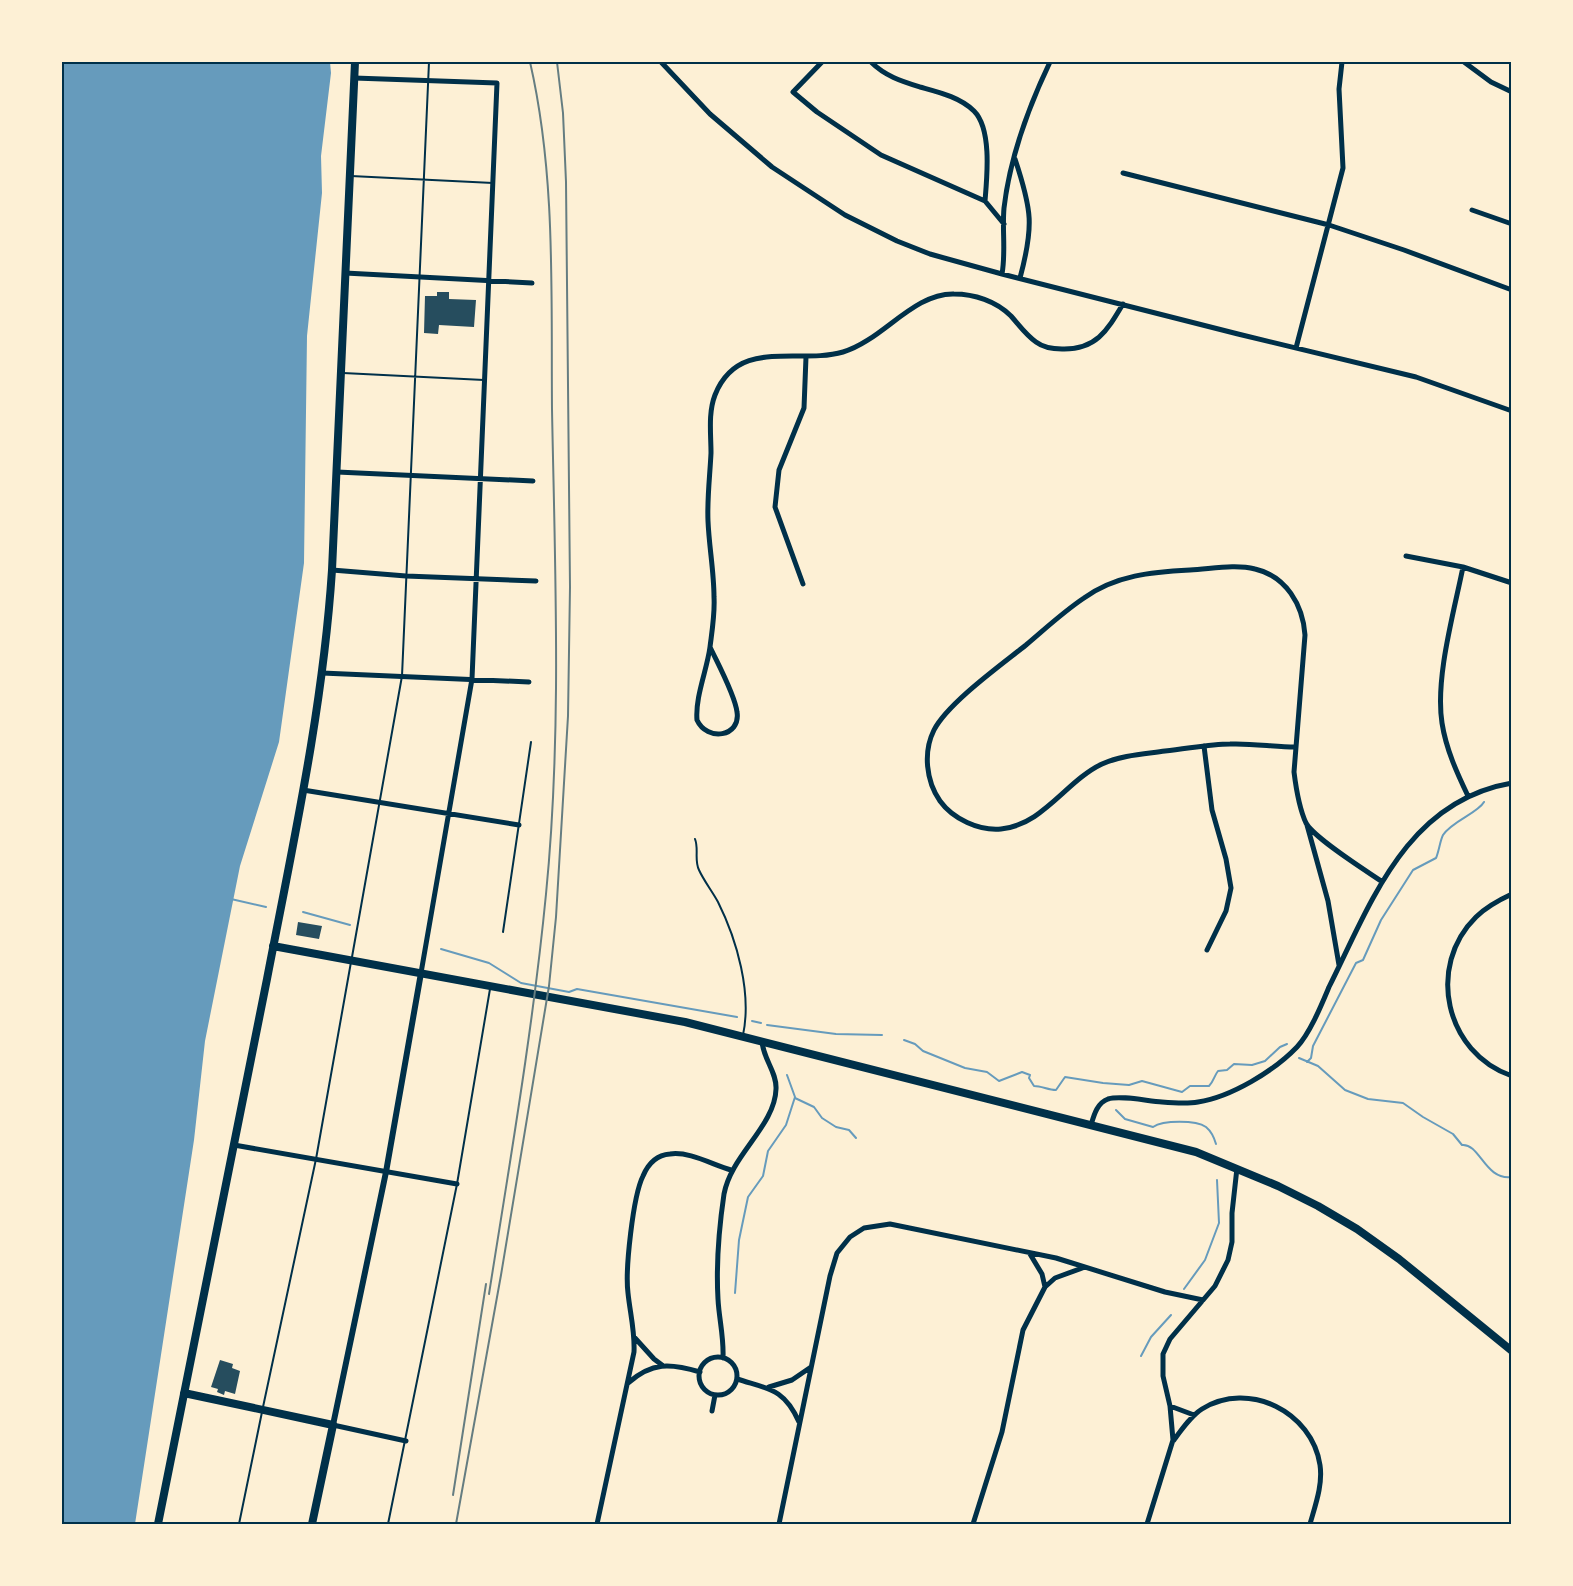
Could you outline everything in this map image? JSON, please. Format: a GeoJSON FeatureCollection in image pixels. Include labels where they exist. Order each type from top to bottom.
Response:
{"type":"FeatureCollection","features":[{"type":"Feature","properties":{"kind":"main road"},"geometry":{"type":"LineString","coordinates":[[158,1524],[273,946],[303,790],[322,673],[332,570],[355,62]]}},
{"type":"Feature","properties":{"kind":"main road"},"geometry":{"type":"LineString","coordinates":[[273,946],[644,1014],[742,1036],[1185,1149],[1237,1168],[1298,1196],[1366,1236],[1399,1259],[1512,1351]]}},
{"type":"Feature","properties":{"kind":"main road"},"geometry":{"type":"LineString","coordinates":[[184,1394],[333,1425],[312,1524]]}},
{"type":"Feature","properties":{"kind":"street"},"geometry":{"type":"LineString","coordinates":[[661,62],[735,137],[793,182],[834,208],[897,241],[930,254],[1002,274],[1416,377],[1512,411]]}},
{"type":"Feature","properties":{"kind":"street"},"geometry":{"type":"LineString","coordinates":[[822,62],[793,92],[817,112],[881,155],[985,201],[1004,224]]}},
{"type":"Feature","properties":{"kind":"street"},"geometry":{"type":"LineString","coordinates":[[872,62],[879,70],[891,77],[953,98],[978,116],[984,136],[987,162],[985,201]]}},
{"type":"Feature","properties":{"kind":"street"},"geometry":{"type":"LineString","coordinates":[[1002,274],[1005,257],[1005,196],[1022,125],[1050,62]]}},
{"type":"Feature","properties":{"kind":"street"},"geometry":{"type":"LineString","coordinates":[[1296,348],[1343,168],[1339,89],[1342,62]]}},
{"type":"Feature","properties":{"kind":"street"},"geometry":{"type":"LineString","coordinates":[[1464,62],[1491,82],[1512,92]]}},
{"type":"Feature","properties":{"kind":"street"},"geometry":{"type":"LineString","coordinates":[[354,78],[497,83],[472,679],[386,1172],[333,1425],[406,1441]]}},
{"type":"Feature","properties":{"kind":"street"},"geometry":{"type":"LineString","coordinates":[[1014,158],[1030,212],[1029,242],[1020,278]]}},
{"type":"Feature","properties":{"kind":"street"},"geometry":{"type":"LineString","coordinates":[[1123,173],[1329,225],[1394,246],[1512,290]]}},
{"type":"Feature","properties":{"kind":"street"},"geometry":{"type":"LineString","coordinates":[[1472,210],[1512,224]]}},
{"type":"Feature","properties":{"kind":"street"},"geometry":{"type":"LineString","coordinates":[[345,273],[532,283]]}},
{"type":"Feature","properties":{"kind":"street"},"geometry":{"type":"LineString","coordinates":[[710,647],[737,713],[732,728],[724,734],[717,735],[706,732],[697,720],[697,707],[710,647],[714,596],[708,518],[711,424],[715,395],[734,368],[750,360],[768,356],[806,357],[840,353],[864,343],[919,303],[945,294],[975,296],[993,303],[1038,344],[1055,349],[1076,349],[1088,345],[1097,339],[1123,304]]}},
{"type":"Feature","properties":{"kind":"street"},"geometry":{"type":"LineString","coordinates":[[803,584],[775,507],[779,470],[804,408],[806,357]]}},
{"type":"Feature","properties":{"kind":"street"},"geometry":{"type":"LineString","coordinates":[[336,472],[533,481]]}},
{"type":"Feature","properties":{"kind":"street"},"geometry":{"type":"LineString","coordinates":[[1406,556],[1463,567],[1512,583]]}},
{"type":"Feature","properties":{"kind":"street"},"geometry":{"type":"LineString","coordinates":[[1295,747],[1228,744],[1133,755],[1092,769],[1027,821],[999,829],[976,825],[948,810],[939,800],[931,783],[927,758],[934,729],[952,708],[1084,597],[1108,584],[1139,574],[1230,567],[1256,569],[1277,580],[1292,594],[1302,613],[1305,635],[1295,747],[1295,781],[1328,901],[1340,967]]}},
{"type":"Feature","properties":{"kind":"street"},"geometry":{"type":"LineString","coordinates":[[1463,567],[1442,679],[1441,710],[1449,753],[1468,796]]}},
{"type":"Feature","properties":{"kind":"street"},"geometry":{"type":"LineString","coordinates":[[332,570],[476,580],[536,581]]}},
{"type":"Feature","properties":{"kind":"street"},"geometry":{"type":"LineString","coordinates":[[322,673],[529,682]]}},
{"type":"Feature","properties":{"kind":"street"},"geometry":{"type":"LineString","coordinates":[[1204,746],[1212,810],[1226,859],[1231,888],[1226,911],[1207,950]]}},
{"type":"Feature","properties":{"kind":"street"},"geometry":{"type":"LineString","coordinates":[[1091,1125],[1097,1108],[1106,1099],[1198,1102],[1225,1094],[1263,1074],[1299,1044],[1315,1017],[1381,881],[1405,847],[1439,814],[1468,796],[1512,783]]}},
{"type":"Feature","properties":{"kind":"street"},"geometry":{"type":"LineString","coordinates":[[303,790],[519,825]]}},
{"type":"Feature","properties":{"kind":"street"},"geometry":{"type":"LineString","coordinates":[[1307,824],[1333,847],[1381,881]]}},
{"type":"Feature","properties":{"kind":"street"},"geometry":{"type":"LineString","coordinates":[[1512,894],[1486,909],[1466,929],[1451,960],[1447,990],[1453,1019],[1466,1044],[1490,1066],[1512,1076]]}},
{"type":"Feature","properties":{"kind":"street"},"geometry":{"type":"LineString","coordinates":[[723,1358],[724,1339],[718,1301],[718,1260],[724,1193],[731,1170],[764,1121],[775,1097],[774,1077],[763,1053],[762,1041]]}},
{"type":"Feature","properties":{"kind":"street"},"geometry":{"type":"LineString","coordinates":[[234,1145],[457,1184]]}},
{"type":"Feature","properties":{"kind":"street"},"geometry":{"type":"LineString","coordinates":[[597,1524],[634,1352],[628,1293],[628,1264],[638,1189],[645,1172],[654,1160],[671,1154],[696,1158],[731,1170]]}},
{"type":"Feature","properties":{"kind":"street"},"geometry":{"type":"LineString","coordinates":[[1147,1524],[1173,1440],[1170,1406],[1162,1365],[1165,1348],[1221,1274],[1231,1249],[1237,1168]]}},
{"type":"Feature","properties":{"kind":"street"},"geometry":{"type":"LineString","coordinates":[[779,1524],[834,1260],[842,1246],[857,1232],[883,1224],[897,1225],[1086,1267],[1165,1292],[1203,1300]]}},
{"type":"Feature","properties":{"kind":"street"},"geometry":{"type":"LineString","coordinates":[[1030,1254],[1042,1274],[1045,1287]]}},
{"type":"Feature","properties":{"kind":"street"},"geometry":{"type":"LineString","coordinates":[[973,1524],[1002,1432],[1023,1330],[1045,1287],[1055,1278],[1086,1267]]}},
{"type":"Feature","properties":{"kind":"street"},"geometry":{"type":"LineString","coordinates":[[634,1336],[654,1359],[665,1366]]}},
{"type":"Feature","properties":{"kind":"street"},"geometry":{"type":"LineString","coordinates":[[723,1358],[732,1363],[737,1379],[729,1392],[715,1395],[701,1384],[700,1372],[710,1359],[723,1358]]}},
{"type":"Feature","properties":{"kind":"street"},"geometry":{"type":"LineString","coordinates":[[628,1383],[647,1369],[665,1366],[700,1372]]}},
{"type":"Feature","properties":{"kind":"street"},"geometry":{"type":"LineString","coordinates":[[768,1387],[792,1380],[811,1367]]}},
{"type":"Feature","properties":{"kind":"street"},"geometry":{"type":"LineString","coordinates":[[737,1379],[768,1387],[783,1396],[800,1423]]}},
{"type":"Feature","properties":{"kind":"street"},"geometry":{"type":"LineString","coordinates":[[712,1411],[715,1395]]}},
{"type":"Feature","properties":{"kind":"street"},"geometry":{"type":"LineString","coordinates":[[1173,1440],[1194,1415],[1215,1403],[1245,1398],[1267,1402],[1289,1413],[1308,1435],[1320,1464],[1320,1482],[1310,1524]]}},
{"type":"Feature","properties":{"kind":"street"},"geometry":{"type":"LineString","coordinates":[[1170,1406],[1194,1415]]}},
{"type":"Feature","properties":{"kind":"lane"},"geometry":{"type":"LineString","coordinates":[[239,1524],[316,1159],[402,676],[429,62]]}},
{"type":"Feature","properties":{"kind":"lane"},"geometry":{"type":"LineString","coordinates":[[349,176],[494,183]]}},
{"type":"Feature","properties":{"kind":"lane"},"geometry":{"type":"LineString","coordinates":[[340,373],[485,380]]}},
{"type":"Feature","properties":{"kind":"lane"},"geometry":{"type":"LineString","coordinates":[[503,932],[531,742]]}},
{"type":"Feature","properties":{"kind":"lane"},"geometry":{"type":"LineString","coordinates":[[694,839],[698,850],[699,870],[716,899],[738,955],[746,1008],[746,1023],[742,1036]]}},
{"type":"Feature","properties":{"kind":"lane"},"geometry":{"type":"LineString","coordinates":[[388,1524],[457,1184],[491,986]]}},
{"type":"Feature","properties":{"kind":"water"},"geometry":{"type":"Polygon","coordinates":[[[62,62],[330,62],[331,73],[321,156],[322,193],[307,336],[304,563],[279,742],[240,866],[205,1041],[194,1140],[135,1524],[62,1524],[62,62]]]}},
{"type":"Feature","properties":{"kind":"building"},"geometry":{"type":"Polygon","coordinates":[[[437,292],[449,292],[449,299],[476,300],[474,327],[439,325],[438,334],[424,333],[425,296],[437,296],[437,292]]]}},
{"type":"Feature","properties":{"kind":"building"},"geometry":{"type":"Polygon","coordinates":[[[298,922],[322,926],[319,939],[296,935],[298,922]]]}},
{"type":"Feature","properties":{"kind":"building"},"geometry":{"type":"Polygon","coordinates":[[[220,1360],[233,1364],[232,1368],[240,1371],[235,1394],[225,1391],[224,1395],[217,1392],[218,1389],[211,1387],[220,1360]]]}},
{"type":"Feature","properties":{"kind":"waterway"},"geometry":{"type":"LineString","coordinates":[[1307,1062],[1311,1058],[1313,1046],[1356,963],[1363,960],[1381,920],[1413,870],[1436,858],[1442,837],[1447,830],[1484,802]]}},
{"type":"Feature","properties":{"kind":"waterway"},"geometry":{"type":"LineString","coordinates":[[231,899],[266,907]]}},
{"type":"Feature","properties":{"kind":"waterway"},"geometry":{"type":"LineString","coordinates":[[303,912],[350,925]]}},
{"type":"Feature","properties":{"kind":"waterway"},"geometry":{"type":"LineString","coordinates":[[441,949],[489,963],[521,983],[569,992],[577,989],[737,1017]]}},
{"type":"Feature","properties":{"kind":"waterway"},"geometry":{"type":"LineString","coordinates":[[752,1021],[761,1023]]}},
{"type":"Feature","properties":{"kind":"waterway"},"geometry":{"type":"LineString","coordinates":[[767,1025],[836,1034],[882,1035]]}},
{"type":"Feature","properties":{"kind":"waterway"},"geometry":{"type":"LineString","coordinates":[[904,1040],[915,1044],[923,1051],[965,1068],[987,1072],[999,1081],[1022,1072],[1030,1075],[1029,1078],[1034,1086],[1053,1090],[1056,1090],[1065,1077],[1129,1085],[1142,1081],[1182,1092],[1190,1086],[1209,1086],[1218,1071],[1227,1070],[1234,1064],[1252,1065],[1265,1061],[1280,1047],[1287,1044]]}},
{"type":"Feature","properties":{"kind":"waterway"},"geometry":{"type":"LineString","coordinates":[[1299,1058],[1318,1066],[1345,1090],[1368,1099],[1403,1103],[1453,1134],[1462,1145],[1474,1150],[1495,1173],[1503,1177],[1512,1177]]}},
{"type":"Feature","properties":{"kind":"waterway"},"geometry":{"type":"LineString","coordinates":[[735,1293],[739,1240],[748,1197],[763,1176],[768,1151],[786,1125],[795,1097],[787,1075]]}},
{"type":"Feature","properties":{"kind":"waterway"},"geometry":{"type":"LineString","coordinates":[[795,1098],[814,1107],[822,1118],[836,1127],[849,1130],[856,1138]]}},
{"type":"Feature","properties":{"kind":"waterway"},"geometry":{"type":"LineString","coordinates":[[1116,1110],[1125,1119],[1153,1127],[1172,1122],[1201,1125],[1210,1131],[1216,1144]]}},
{"type":"Feature","properties":{"kind":"waterway"},"geometry":{"type":"LineString","coordinates":[[1184,1289],[1205,1260],[1219,1223],[1217,1180]]}},
{"type":"Feature","properties":{"kind":"waterway"},"geometry":{"type":"LineString","coordinates":[[1141,1356],[1151,1337],[1171,1315]]}},
{"type":"Feature","properties":{"kind":"railway"},"geometry":{"type":"LineString","coordinates":[[489,1294],[535,994],[546,894],[554,773],[556,591],[550,234],[544,148],[530,62]]}},
{"type":"Feature","properties":{"kind":"railway"},"geometry":{"type":"LineString","coordinates":[[456,1524],[501,1275],[549,986],[556,917],[568,716],[570,587],[566,182],[563,113],[557,62]]}},
{"type":"Feature","properties":{"kind":"railway"},"geometry":{"type":"LineString","coordinates":[[453,1495],[486,1284]]}}]}
